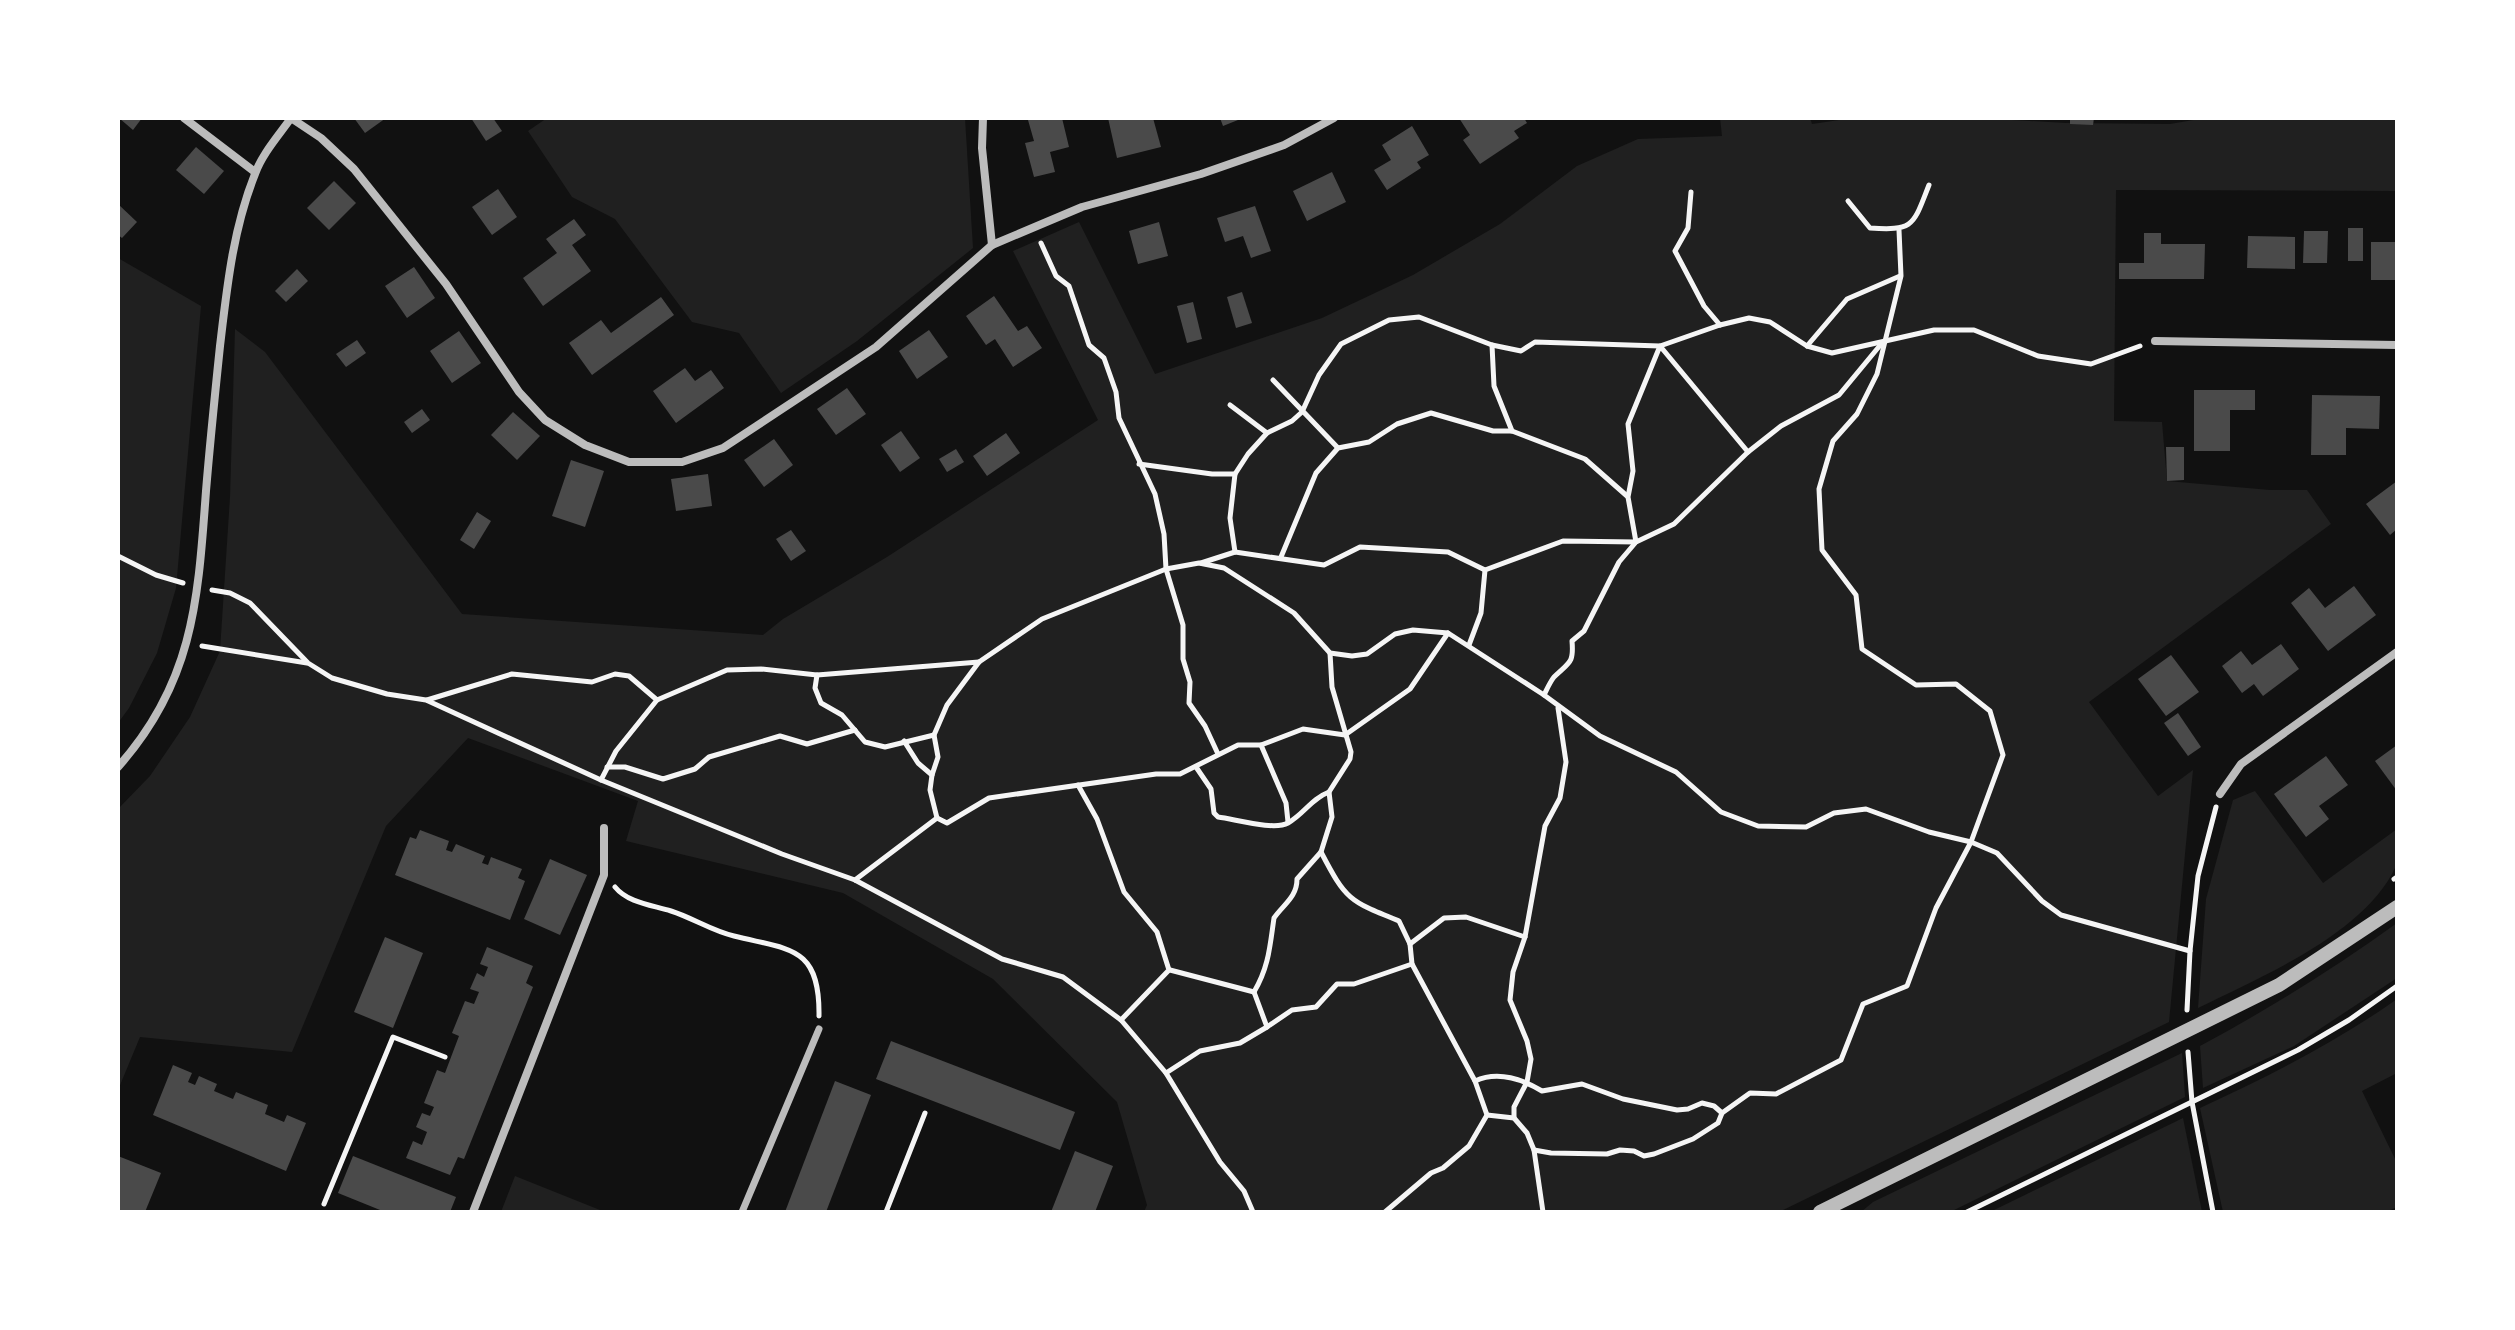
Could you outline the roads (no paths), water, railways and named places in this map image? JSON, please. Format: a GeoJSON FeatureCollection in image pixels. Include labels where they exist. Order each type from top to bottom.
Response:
{"type":"FeatureCollection","features":[{"type":"Feature","properties":{"kind":"street"},"geometry":{"type":"LineString","coordinates":[[184,118],[255,172]]}},
{"type":"Feature","properties":{"kind":"street"},"geometry":{"type":"LineString","coordinates":[[118,767],[137,746],[157,715],[190,635],[199,588],[211,430],[230,261],[255,172],[291,118],[321,138],[354,169],[446,284],[519,392],[545,420],[585,445],[629,462],[682,462],[723,448],[876,347],[992,245],[1082,207],[1201,174],[1284,145],[1334,118]]}},
{"type":"Feature","properties":{"kind":"street"},"geometry":{"type":"LineString","coordinates":[[983,118],[982,148],[992,245]]}},
{"type":"Feature","properties":{"kind":"street"},"geometry":{"type":"LineString","coordinates":[[2155,341],[2397,345]]}},
{"type":"Feature","properties":{"kind":"street"},"geometry":{"type":"LineString","coordinates":[[2220,794],[2241,764],[2397,652]]}},
{"type":"Feature","properties":{"kind":"street"},"geometry":{"type":"LineString","coordinates":[[473,1212],[604,875],[604,828]]}},
{"type":"Feature","properties":{"kind":"street"},"geometry":{"type":"LineString","coordinates":[[1820,1212],[2279,985],[2397,907]]}},
{"type":"Feature","properties":{"kind":"street"},"geometry":{"type":"LineString","coordinates":[[742,1212],[819,1029]]}}]}
